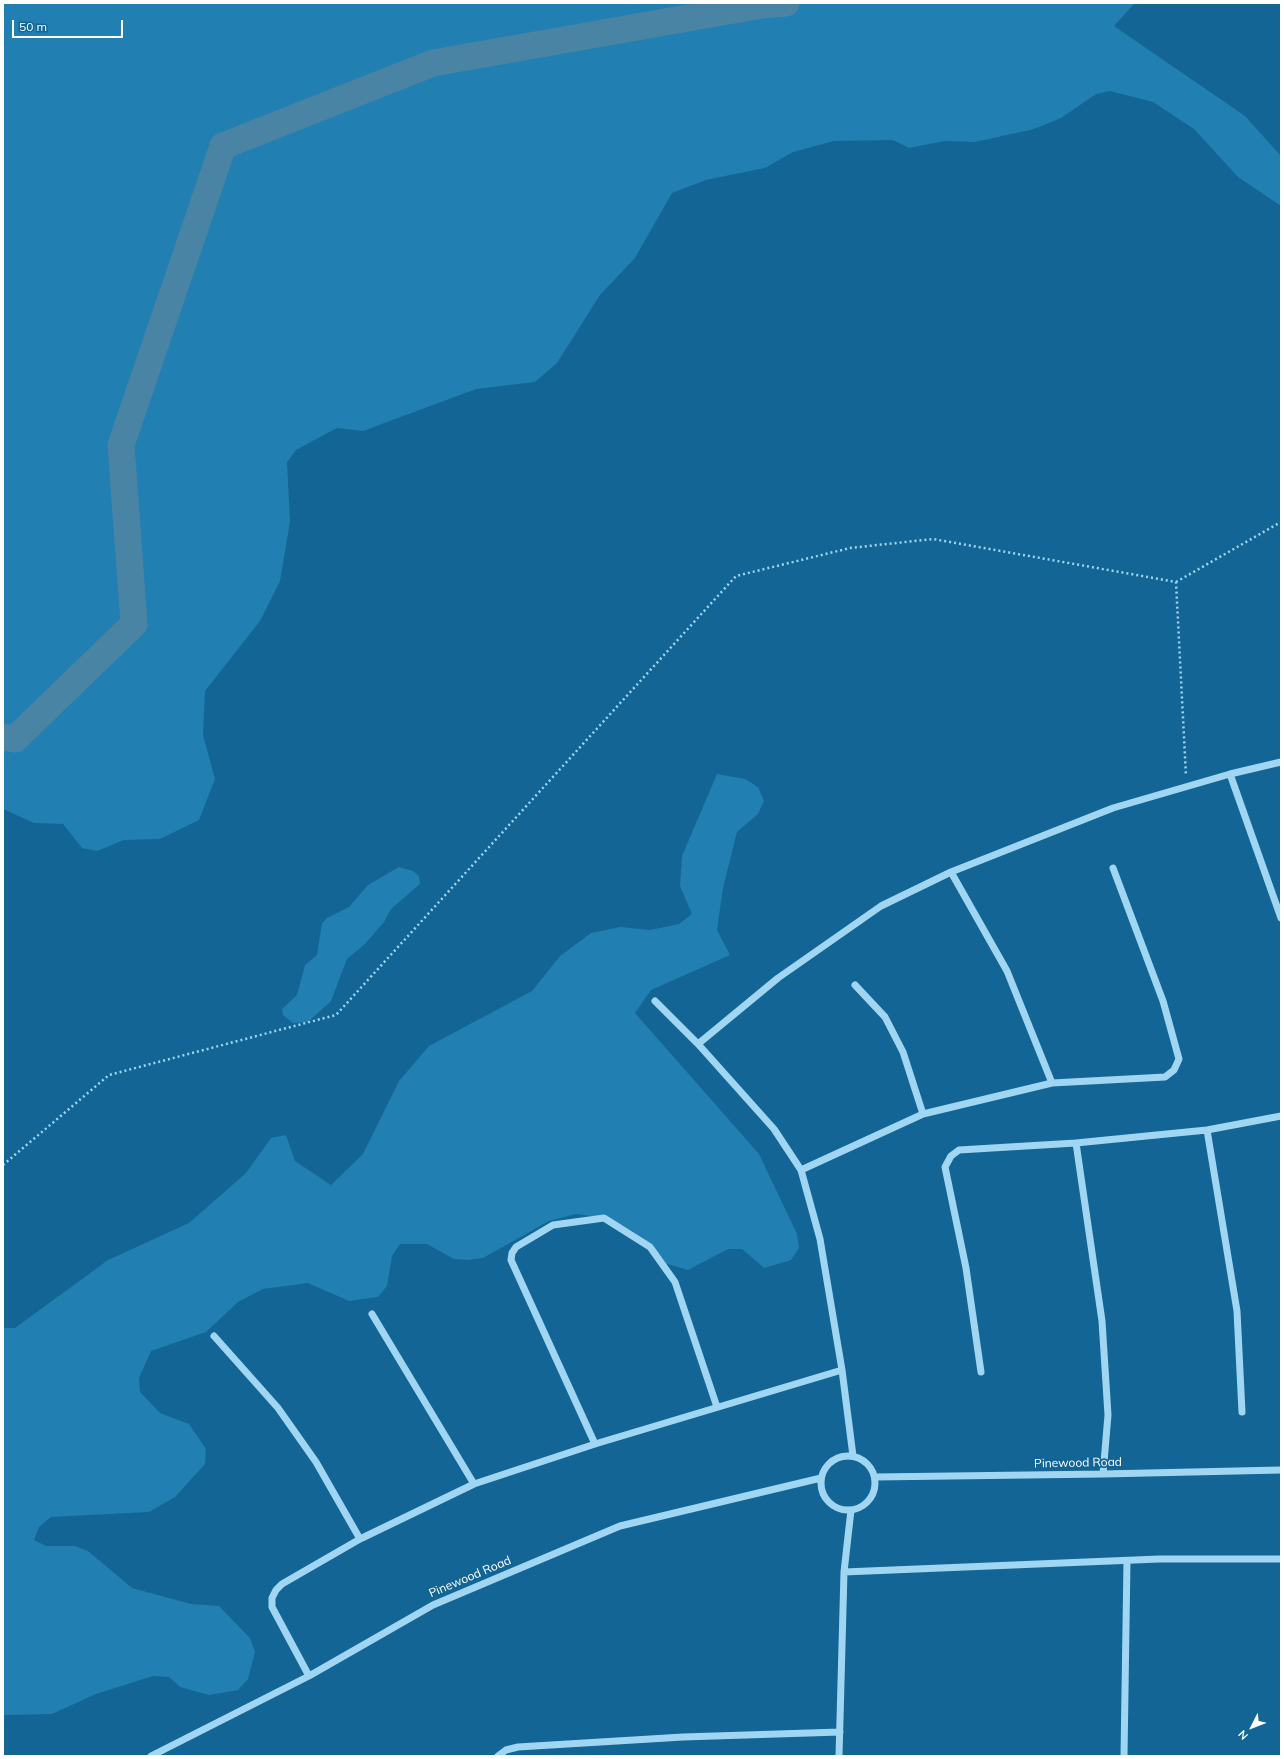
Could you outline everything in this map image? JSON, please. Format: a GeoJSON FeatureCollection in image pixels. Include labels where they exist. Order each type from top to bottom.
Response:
{"type":"FeatureCollection","features":[{"type":"Feature","properties":{"kind":"street"},"geometry":{"type":"LineString","coordinates":[[698,1044],[778,978],[881,906],[951,872],[1113,808],[1230,774],[1281,762]]}},
{"type":"Feature","properties":{"kind":"street"},"geometry":{"type":"LineString","coordinates":[[1230,774],[1281,918]]}},
{"type":"Feature","properties":{"kind":"street"},"geometry":{"type":"LineString","coordinates":[[801,1170],[923,1114],[1052,1083],[1164,1077],[1174,1070],[1179,1060],[1163,1000],[1113,868]]}},
{"type":"Feature","properties":{"kind":"street"},"geometry":{"type":"LineString","coordinates":[[951,872],[1006,971],[1052,1083]]}},
{"type":"Feature","properties":{"kind":"street"},"geometry":{"type":"LineString","coordinates":[[855,984],[885,1017],[903,1052],[923,1114]]}},
{"type":"Feature","properties":{"kind":"street"},"geometry":{"type":"LineString","coordinates":[[655,1001],[698,1044],[774,1129],[801,1170],[820,1239],[842,1370],[853,1456]]}},
{"type":"Feature","properties":{"kind":"street"},"geometry":{"type":"LineString","coordinates":[[981,1372],[966,1268],[946,1167],[951,1156],[959,1150],[1076,1143],[1207,1130],[1281,1116]]}},
{"type":"Feature","properties":{"kind":"street"},"geometry":{"type":"LineString","coordinates":[[1207,1130],[1237,1311],[1242,1412]]}},
{"type":"Feature","properties":{"kind":"street"},"geometry":{"type":"LineString","coordinates":[[1076,1143],[1102,1321],[1108,1415],[1104,1474]]}},
{"type":"Feature","properties":{"kind":"street"},"geometry":{"type":"LineString","coordinates":[[595,1444],[511,1260],[512,1253],[516,1247],[554,1225],[604,1218],[650,1247],[675,1282],[717,1407]]}},
{"type":"Feature","properties":{"kind":"street"},"geometry":{"type":"LineString","coordinates":[[372,1314],[474,1484]]}},
{"type":"Feature","properties":{"kind":"street"},"geometry":{"type":"LineString","coordinates":[[214,1336],[278,1408],[316,1462],[360,1539]]}},
{"type":"Feature","properties":{"kind":"street"},"geometry":{"type":"LineString","coordinates":[[309,1676],[272,1607],[272,1598],[276,1590],[282,1584],[360,1539],[474,1484],[595,1444],[842,1370]]}},
{"type":"Feature","properties":{"kind":"street"},"geometry":{"type":"LineString","coordinates":[[853,1456],[867,1463],[875,1477],[875,1486],[872,1495],[867,1502],[860,1507],[851,1510],[843,1509],[828,1501],[823,1494],[821,1478],[829,1463],[836,1458],[853,1456]]}},
{"type":"Feature","properties":{"kind":"street","name":"Pinewood Road"},"geometry":{"type":"LineString","coordinates":[[875,1477],[1281,1470]]}},
{"type":"Feature","properties":{"kind":"street","name":"Pinewood Road"},"geometry":{"type":"LineString","coordinates":[[151,1756],[309,1676],[433,1605],[620,1526],[821,1478]]}},
{"type":"Feature","properties":{"kind":"street"},"geometry":{"type":"LineString","coordinates":[[839,1756],[844,1572],[851,1510]]}},
{"type":"Feature","properties":{"kind":"street"},"geometry":{"type":"LineString","coordinates":[[844,1572],[1127,1561],[1281,1559]]}},
{"type":"Feature","properties":{"kind":"street"},"geometry":{"type":"LineString","coordinates":[[1124,1756],[1127,1561]]}},
{"type":"Feature","properties":{"kind":"street"},"geometry":{"type":"LineString","coordinates":[[498,1756],[506,1750],[518,1747],[683,1737],[840,1732]]}},
{"type":"Feature","properties":{"kind":"path"},"geometry":{"type":"LineString","coordinates":[[3,1165],[109,1075],[336,1015],[736,576],[850,548],[933,539],[1176,582],[1281,522]]}},
{"type":"Feature","properties":{"kind":"path"},"geometry":{"type":"LineString","coordinates":[[1176,582],[1186,787]]}},
{"type":"Feature","properties":{"kind":"shaded area"},"geometry":{"type":"Polygon","coordinates":[[[3,3],[1135,3],[1114,26],[1245,116],[1281,156],[1281,206],[1238,177],[1194,129],[1153,102],[1110,91],[1096,94],[1061,118],[1034,129],[975,142],[945,141],[909,148],[893,140],[834,141],[793,152],[765,168],[706,180],[672,193],[635,258],[600,295],[557,363],[535,382],[476,389],[363,431],[337,428],[296,450],[287,462],[290,522],[280,581],[260,621],[205,691],[203,735],[215,779],[199,820],[160,839],[124,840],[97,851],[82,848],[63,824],[34,823],[3,809],[3,3]]]}},
{"type":"Feature","properties":{"kind":"shaded area"},"geometry":{"type":"Polygon","coordinates":[[[717,774],[745,779],[758,787],[764,801],[758,814],[737,832],[723,888],[717,930],[730,955],[651,990],[635,1013],[759,1154],[797,1234],[799,1248],[791,1260],[764,1268],[742,1249],[728,1249],[688,1270],[664,1263],[632,1231],[605,1218],[576,1214],[549,1221],[483,1258],[468,1260],[454,1259],[427,1244],[400,1244],[392,1256],[387,1286],[378,1297],[349,1301],[308,1283],[263,1289],[238,1302],[206,1332],[151,1351],[139,1378],[140,1392],[160,1413],[189,1424],[206,1449],[205,1464],[175,1497],[149,1512],[51,1517],[39,1527],[34,1540],[46,1546],[75,1546],[88,1551],[132,1588],[191,1604],[219,1606],[250,1638],[255,1652],[248,1679],[238,1690],[209,1695],[180,1687],[169,1677],[153,1676],[96,1694],[52,1714],[3,1715],[3,1328],[15,1328],[108,1260],[189,1223],[246,1173],[271,1138],[286,1135],[295,1161],[331,1185],[363,1154],[399,1081],[429,1046],[532,991],[560,956],[591,933],[620,927],[650,930],[679,924],[692,914],[680,886],[682,856],[717,774]]]}},
{"type":"Feature","properties":{"kind":"shaded area"},"geometry":{"type":"Polygon","coordinates":[[[399,867],[413,871],[419,876],[420,884],[391,909],[384,922],[365,944],[347,959],[331,1001],[308,1022],[293,1023],[283,1015],[282,1009],[297,995],[305,965],[317,955],[322,923],[327,918],[349,907],[368,885],[399,867]]]}},
{"type":"Feature","properties":{"kind":"waterway"},"geometry":{"type":"LineString","coordinates":[[3,737],[15,739],[134,624],[121,445],[223,146],[433,63],[762,5],[786,3]]}}]}
